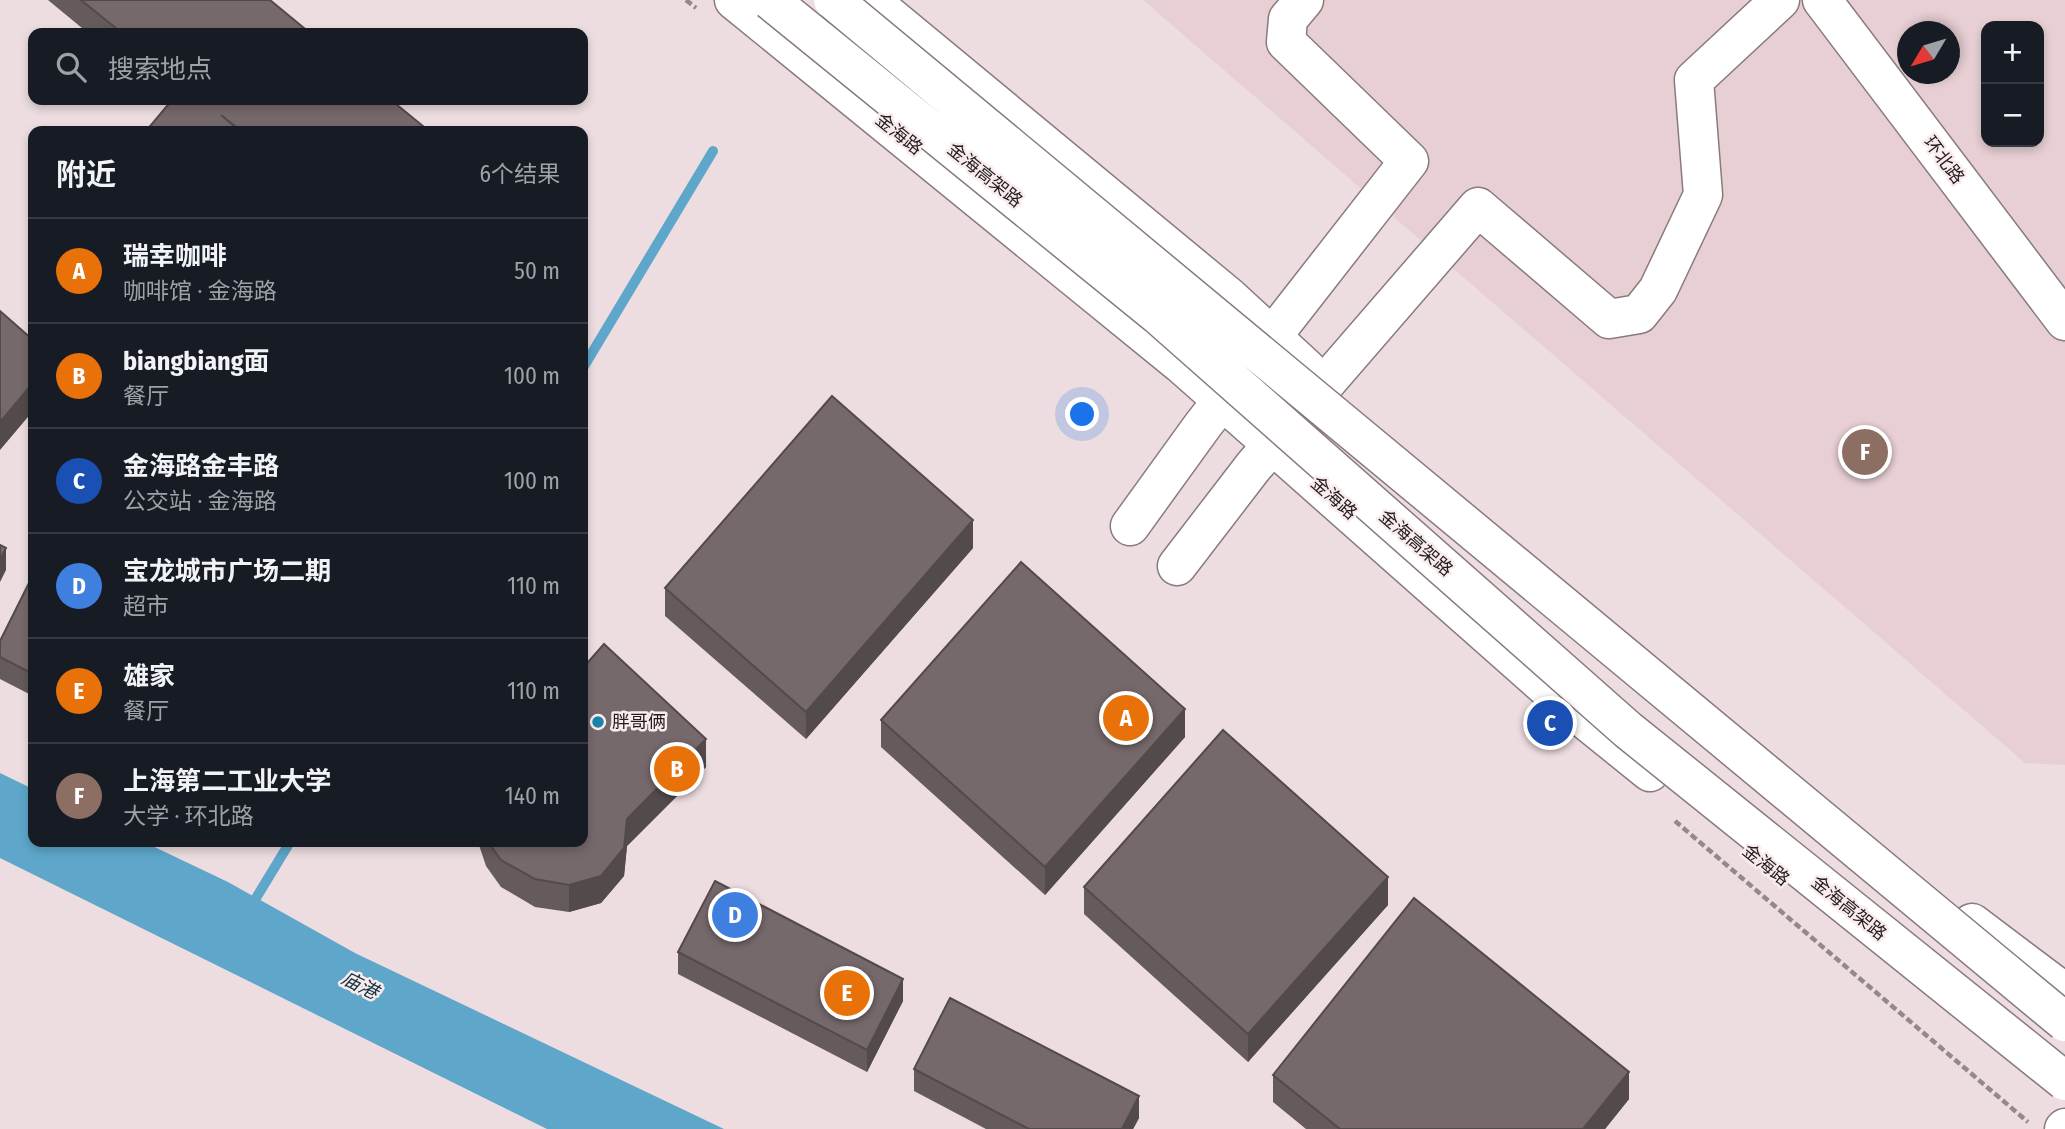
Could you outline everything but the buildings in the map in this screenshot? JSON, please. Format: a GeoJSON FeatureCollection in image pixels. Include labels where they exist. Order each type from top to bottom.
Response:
{"type":"FeatureCollection","features":[{"type":"Feature","properties":{"kind":"main road","name":"金海路"},"geometry":{"type":"LineString","coordinates":[[734,0],[1181,364],[1562,701],[2065,1101]]}},
{"type":"Feature","properties":{"kind":"main road","name":"金海高架路"},"geometry":{"type":"LineString","coordinates":[[770,0],[1158,315],[1628,730],[2065,1081]]}},
{"type":"Feature","properties":{"kind":"main road"},"geometry":{"type":"LineString","coordinates":[[833,0],[2065,1022]]}},
{"type":"Feature","properties":{"kind":"main road"},"geometry":{"type":"LineString","coordinates":[[870,0],[1229,298],[1271,339],[1912,877],[2065,993]]}},
{"type":"Feature","properties":{"kind":"main road"},"geometry":{"type":"LineString","coordinates":[[1130,526],[1222,401],[1409,161],[1286,42],[1288,19],[1304,0]]}},
{"type":"Feature","properties":{"kind":"main road"},"geometry":{"type":"LineString","coordinates":[[1177,566],[1253,467],[1478,207],[1609,319],[1639,314],[1658,290],[1703,195],[1694,80],[1780,0]]}},
{"type":"Feature","properties":{"kind":"main road","name":"环北路"},"geometry":{"type":"LineString","coordinates":[[1822,0],[2065,321]]}},
{"type":"Feature","properties":{"kind":"shaded area"},"geometry":{"type":"Polygon","coordinates":[[[1143,0],[2065,0],[2065,765],[2025,763],[1143,0]]]}},
{"type":"Feature","properties":{"kind":"water","name":"庙港"},"geometry":{"type":"Polygon","coordinates":[[[0,773],[28,787],[28,847],[154,847],[228,882],[355,953],[724,1129],[547,1129],[0,858],[0,773]]]}},
{"type":"Feature","properties":{"kind":"waterway"},"geometry":{"type":"LineString","coordinates":[[588,360],[713,151]]}},
{"type":"Feature","properties":{"kind":"waterway"},"geometry":{"type":"LineString","coordinates":[[250,908],[287,847]]}},
{"type":"Feature","properties":{"kind":"place","name":"上海第二工业大学"},"geometry":{"type":"Point","coordinates":[1865,452]}},
{"type":"Feature","properties":{"kind":"place","name":"瑞幸咖啡"},"geometry":{"type":"Point","coordinates":[1126,718]}},
{"type":"Feature","properties":{"kind":"place","name":"胖哥俩"},"geometry":{"type":"Point","coordinates":[598,722]}},
{"type":"Feature","properties":{"kind":"place","name":"金海路金丰路"},"geometry":{"type":"Point","coordinates":[1550,723]}},
{"type":"Feature","properties":{"kind":"place","name":"biangbiang面"},"geometry":{"type":"Point","coordinates":[677,769]}},
{"type":"Feature","properties":{"kind":"place","name":"宝龙城市广场二期"},"geometry":{"type":"Point","coordinates":[735,915]}},
{"type":"Feature","properties":{"kind":"place","name":"雄家"},"geometry":{"type":"Point","coordinates":[847,993]}}]}
